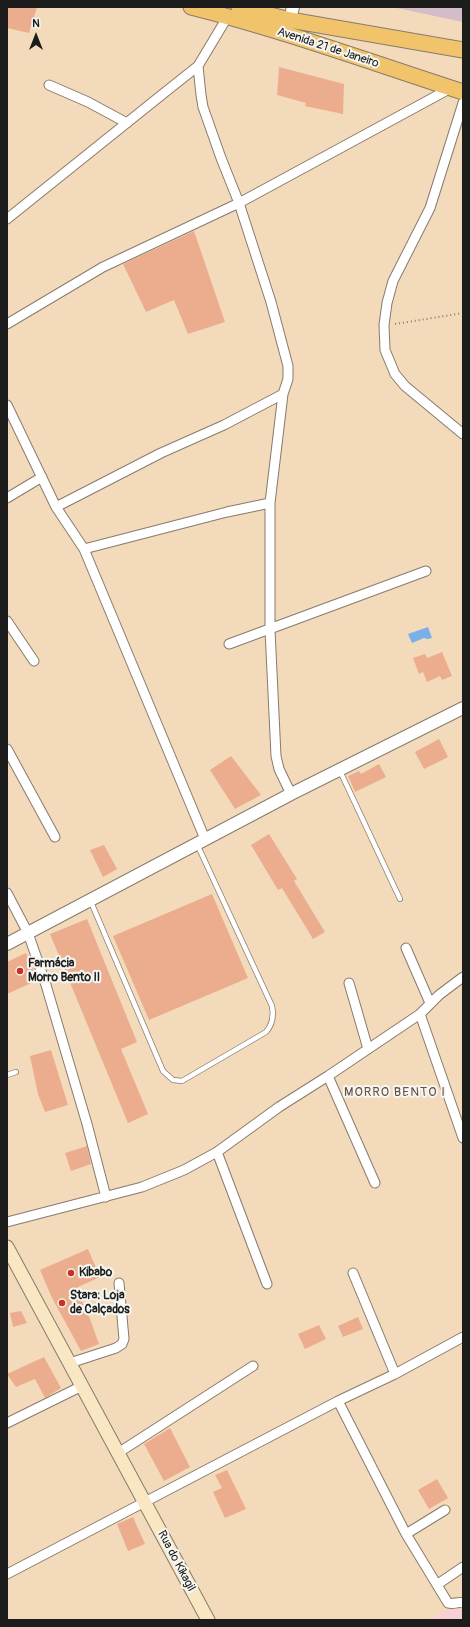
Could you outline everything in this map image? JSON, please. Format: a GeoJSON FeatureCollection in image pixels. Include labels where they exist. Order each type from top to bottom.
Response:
{"type":"FeatureCollection","features":[{"type":"Feature","properties":{"kind":"main road","name":"Avenida 21 de Janeiro"},"geometry":{"type":"LineString","coordinates":[[191,7],[234,12],[291,13],[335,28],[463,50]]}},
{"type":"Feature","properties":{"kind":"main road","name":"Avenida 21 de Janeiro"},"geometry":{"type":"LineString","coordinates":[[234,12],[321,45],[459,88]]}},
{"type":"Feature","properties":{"kind":"main road"},"geometry":{"type":"LineString","coordinates":[[335,28],[463,54]]}},
{"type":"Feature","properties":{"kind":"main road","name":"Rua do Kikagil"},"geometry":{"type":"LineString","coordinates":[[7,1247],[208,1620]]}},
{"type":"Feature","properties":{"kind":"street"},"geometry":{"type":"LineString","coordinates":[[7,219],[198,66],[234,12]]}},
{"type":"Feature","properties":{"kind":"street"},"geometry":{"type":"LineString","coordinates":[[198,66],[203,107],[239,203],[288,366],[288,379],[283,394],[270,503],[270,630],[276,756],[279,769],[290,794]]}},
{"type":"Feature","properties":{"kind":"street"},"geometry":{"type":"LineString","coordinates":[[49,85],[88,102],[127,123]]}},
{"type":"Feature","properties":{"kind":"street"},"geometry":{"type":"LineString","coordinates":[[7,324],[103,267],[239,203],[459,88]]}},
{"type":"Feature","properties":{"kind":"street"},"geometry":{"type":"LineString","coordinates":[[463,103],[430,208],[393,281],[387,303],[384,325],[385,350],[395,374],[410,391],[463,434]]}},
{"type":"Feature","properties":{"kind":"street"},"geometry":{"type":"LineString","coordinates":[[56,506],[161,453],[224,425],[283,394]]}},
{"type":"Feature","properties":{"kind":"street"},"geometry":{"type":"LineString","coordinates":[[7,405],[56,506],[84,548],[201,842]]}},
{"type":"Feature","properties":{"kind":"street"},"geometry":{"type":"LineString","coordinates":[[7,498],[42,477]]}},
{"type":"Feature","properties":{"kind":"street"},"geometry":{"type":"LineString","coordinates":[[84,548],[227,512],[270,503]]}},
{"type":"Feature","properties":{"kind":"street"},"geometry":{"type":"LineString","coordinates":[[229,644],[426,571]]}},
{"type":"Feature","properties":{"kind":"street"},"geometry":{"type":"LineString","coordinates":[[7,621],[34,661]]}},
{"type":"Feature","properties":{"kind":"street"},"geometry":{"type":"LineString","coordinates":[[7,944],[290,794],[463,708]]}},
{"type":"Feature","properties":{"kind":"street"},"geometry":{"type":"LineString","coordinates":[[7,748],[55,837]]}},
{"type":"Feature","properties":{"kind":"street"},"geometry":{"type":"LineString","coordinates":[[7,893],[28,933],[46,985],[88,1124],[106,1197]]}},
{"type":"Feature","properties":{"kind":"street"},"geometry":{"type":"LineString","coordinates":[[406,948],[430,1003]]}},
{"type":"Feature","properties":{"kind":"street"},"geometry":{"type":"LineString","coordinates":[[7,1222],[142,1187],[184,1170],[217,1152],[279,1107],[420,1014],[430,1003],[463,977]]}},
{"type":"Feature","properties":{"kind":"street"},"geometry":{"type":"LineString","coordinates":[[349,983],[368,1049]]}},
{"type":"Feature","properties":{"kind":"street"},"geometry":{"type":"LineString","coordinates":[[420,1014],[463,1138]]}},
{"type":"Feature","properties":{"kind":"street"},"geometry":{"type":"LineString","coordinates":[[328,1076],[375,1183]]}},
{"type":"Feature","properties":{"kind":"street"},"geometry":{"type":"LineString","coordinates":[[217,1152],[267,1284]]}},
{"type":"Feature","properties":{"kind":"street"},"geometry":{"type":"LineString","coordinates":[[353,1273],[395,1374]]}},
{"type":"Feature","properties":{"kind":"street"},"geometry":{"type":"LineString","coordinates":[[70,1363],[116,1348],[122,1344],[124,1339],[119,1283]]}},
{"type":"Feature","properties":{"kind":"street"},"geometry":{"type":"LineString","coordinates":[[7,1574],[338,1401],[395,1374],[463,1337]]}},
{"type":"Feature","properties":{"kind":"street"},"geometry":{"type":"LineString","coordinates":[[118,1453],[254,1366]]}},
{"type":"Feature","properties":{"kind":"street"},"geometry":{"type":"LineString","coordinates":[[7,1423],[82,1386]]}},
{"type":"Feature","properties":{"kind":"street"},"geometry":{"type":"LineString","coordinates":[[338,1401],[406,1534],[438,1584],[448,1603],[452,1605],[460,1602],[463,1603]]}},
{"type":"Feature","properties":{"kind":"street"},"geometry":{"type":"LineString","coordinates":[[406,1534],[445,1510]]}},
{"type":"Feature","properties":{"kind":"street"},"geometry":{"type":"LineString","coordinates":[[438,1584],[463,1567]]}},
{"type":"Feature","properties":{"kind":"lane"},"geometry":{"type":"LineString","coordinates":[[340,769],[400,899]]}},
{"type":"Feature","properties":{"kind":"lane"},"geometry":{"type":"LineString","coordinates":[[90,900],[163,1071],[173,1080],[182,1081],[266,1032],[270,1027],[274,1013],[201,842]]}},
{"type":"Feature","properties":{"kind":"lane"},"geometry":{"type":"LineString","coordinates":[[7,1075],[16,1072]]}},
{"type":"Feature","properties":{"kind":"path"},"geometry":{"type":"LineString","coordinates":[[384,325],[463,313]]}},
{"type":"Feature","properties":{"kind":"shaded area"},"geometry":{"type":"Polygon","coordinates":[[[392,7],[463,7],[463,22],[392,7]]]}},
{"type":"Feature","properties":{"kind":"shaded area"},"geometry":{"type":"Polygon","coordinates":[[[458,1605],[463,1616],[463,1620],[428,1620],[458,1605]]]}},
{"type":"Feature","properties":{"kind":"water"},"geometry":{"type":"Polygon","coordinates":[[[428,627],[432,638],[424,638],[412,643],[408,634],[428,627]]]}},
{"type":"Feature","properties":{"kind":"building"},"geometry":{"type":"Polygon","coordinates":[[[7,7],[37,7],[29,33],[7,28],[7,7]]]}},
{"type":"Feature","properties":{"kind":"building"},"geometry":{"type":"Polygon","coordinates":[[[279,67],[344,84],[343,114],[305,106],[306,103],[277,95],[279,67]]]}},
{"type":"Feature","properties":{"kind":"building"},"geometry":{"type":"Polygon","coordinates":[[[194,231],[225,322],[188,334],[174,300],[146,312],[123,264],[194,231]]]}},
{"type":"Feature","properties":{"kind":"building"},"geometry":{"type":"Polygon","coordinates":[[[442,652],[452,676],[442,680],[440,676],[427,682],[423,672],[419,674],[413,658],[425,654],[427,658],[442,652]]]}},
{"type":"Feature","properties":{"kind":"building"},"geometry":{"type":"Polygon","coordinates":[[[439,739],[448,757],[424,769],[415,752],[439,739]]]}},
{"type":"Feature","properties":{"kind":"building"},"geometry":{"type":"Polygon","coordinates":[[[231,756],[261,795],[235,809],[210,770],[231,756]]]}},
{"type":"Feature","properties":{"kind":"building"},"geometry":{"type":"Polygon","coordinates":[[[379,764],[386,777],[355,792],[348,776],[359,771],[361,774],[379,764]]]}},
{"type":"Feature","properties":{"kind":"building"},"geometry":{"type":"Polygon","coordinates":[[[269,834],[297,879],[294,881],[325,932],[313,939],[282,888],[278,890],[251,845],[269,834]]]}},
{"type":"Feature","properties":{"kind":"building"},"geometry":{"type":"Polygon","coordinates":[[[104,845],[117,869],[103,877],[90,850],[104,845]]]}},
{"type":"Feature","properties":{"kind":"building"},"geometry":{"type":"Polygon","coordinates":[[[212,894],[248,978],[149,1020],[113,936],[212,894]]]}},
{"type":"Feature","properties":{"kind":"building"},"geometry":{"type":"Polygon","coordinates":[[[87,919],[137,1042],[121,1049],[148,1114],[128,1123],[50,934],[87,919]]]}},
{"type":"Feature","properties":{"kind":"building","name":"Farmácia Morro Bento II"},"geometry":{"type":"Polygon","coordinates":[[[26,953],[38,980],[7,994],[7,962],[26,953]]]}},
{"type":"Feature","properties":{"kind":"building"},"geometry":{"type":"Polygon","coordinates":[[[51,1050],[68,1105],[45,1112],[38,1094],[30,1056],[51,1050]]]}},
{"type":"Feature","properties":{"kind":"building"},"geometry":{"type":"Polygon","coordinates":[[[87,1146],[91,1164],[71,1171],[65,1153],[87,1146]]]}},
{"type":"Feature","properties":{"kind":"building"},"geometry":{"type":"Polygon","coordinates":[[[88,1249],[100,1277],[76,1288],[99,1344],[81,1351],[52,1298],[40,1270],[88,1249]]]}},
{"type":"Feature","properties":{"kind":"building"},"geometry":{"type":"Polygon","coordinates":[[[21,1311],[27,1323],[13,1327],[10,1313],[21,1311]]]}},
{"type":"Feature","properties":{"kind":"building"},"geometry":{"type":"Polygon","coordinates":[[[358,1317],[363,1329],[343,1337],[338,1326],[358,1317]]]}},
{"type":"Feature","properties":{"kind":"building"},"geometry":{"type":"Polygon","coordinates":[[[319,1325],[326,1339],[305,1349],[298,1334],[319,1325]]]}},
{"type":"Feature","properties":{"kind":"building"},"geometry":{"type":"Polygon","coordinates":[[[44,1357],[61,1388],[45,1398],[35,1379],[16,1387],[7,1374],[44,1357]]]}},
{"type":"Feature","properties":{"kind":"building"},"geometry":{"type":"Polygon","coordinates":[[[170,1428],[190,1467],[164,1481],[144,1444],[170,1428]]]}},
{"type":"Feature","properties":{"kind":"building"},"geometry":{"type":"Polygon","coordinates":[[[227,1470],[246,1509],[225,1518],[213,1492],[222,1488],[215,1475],[227,1470]]]}},
{"type":"Feature","properties":{"kind":"building"},"geometry":{"type":"Polygon","coordinates":[[[437,1479],[448,1498],[429,1509],[418,1490],[437,1479]]]}},
{"type":"Feature","properties":{"kind":"building"},"geometry":{"type":"Polygon","coordinates":[[[133,1517],[145,1544],[128,1551],[117,1524],[133,1517]]]}},
{"type":"Feature","properties":{"kind":"place","name":"Farmácia Morro Bento II"},"geometry":{"type":"Point","coordinates":[20,971]}},
{"type":"Feature","properties":{"kind":"place","name":"Kibabo"},"geometry":{"type":"Point","coordinates":[71,1273]}},
{"type":"Feature","properties":{"kind":"place","name":"Stara: Loja de Calçados"},"geometry":{"type":"Point","coordinates":[62,1303]}},
{"type":"Feature","properties":{"kind":"district","name":"MORRO BENTO I"},"geometry":{"type":"Point","coordinates":[395,1093]}}]}
